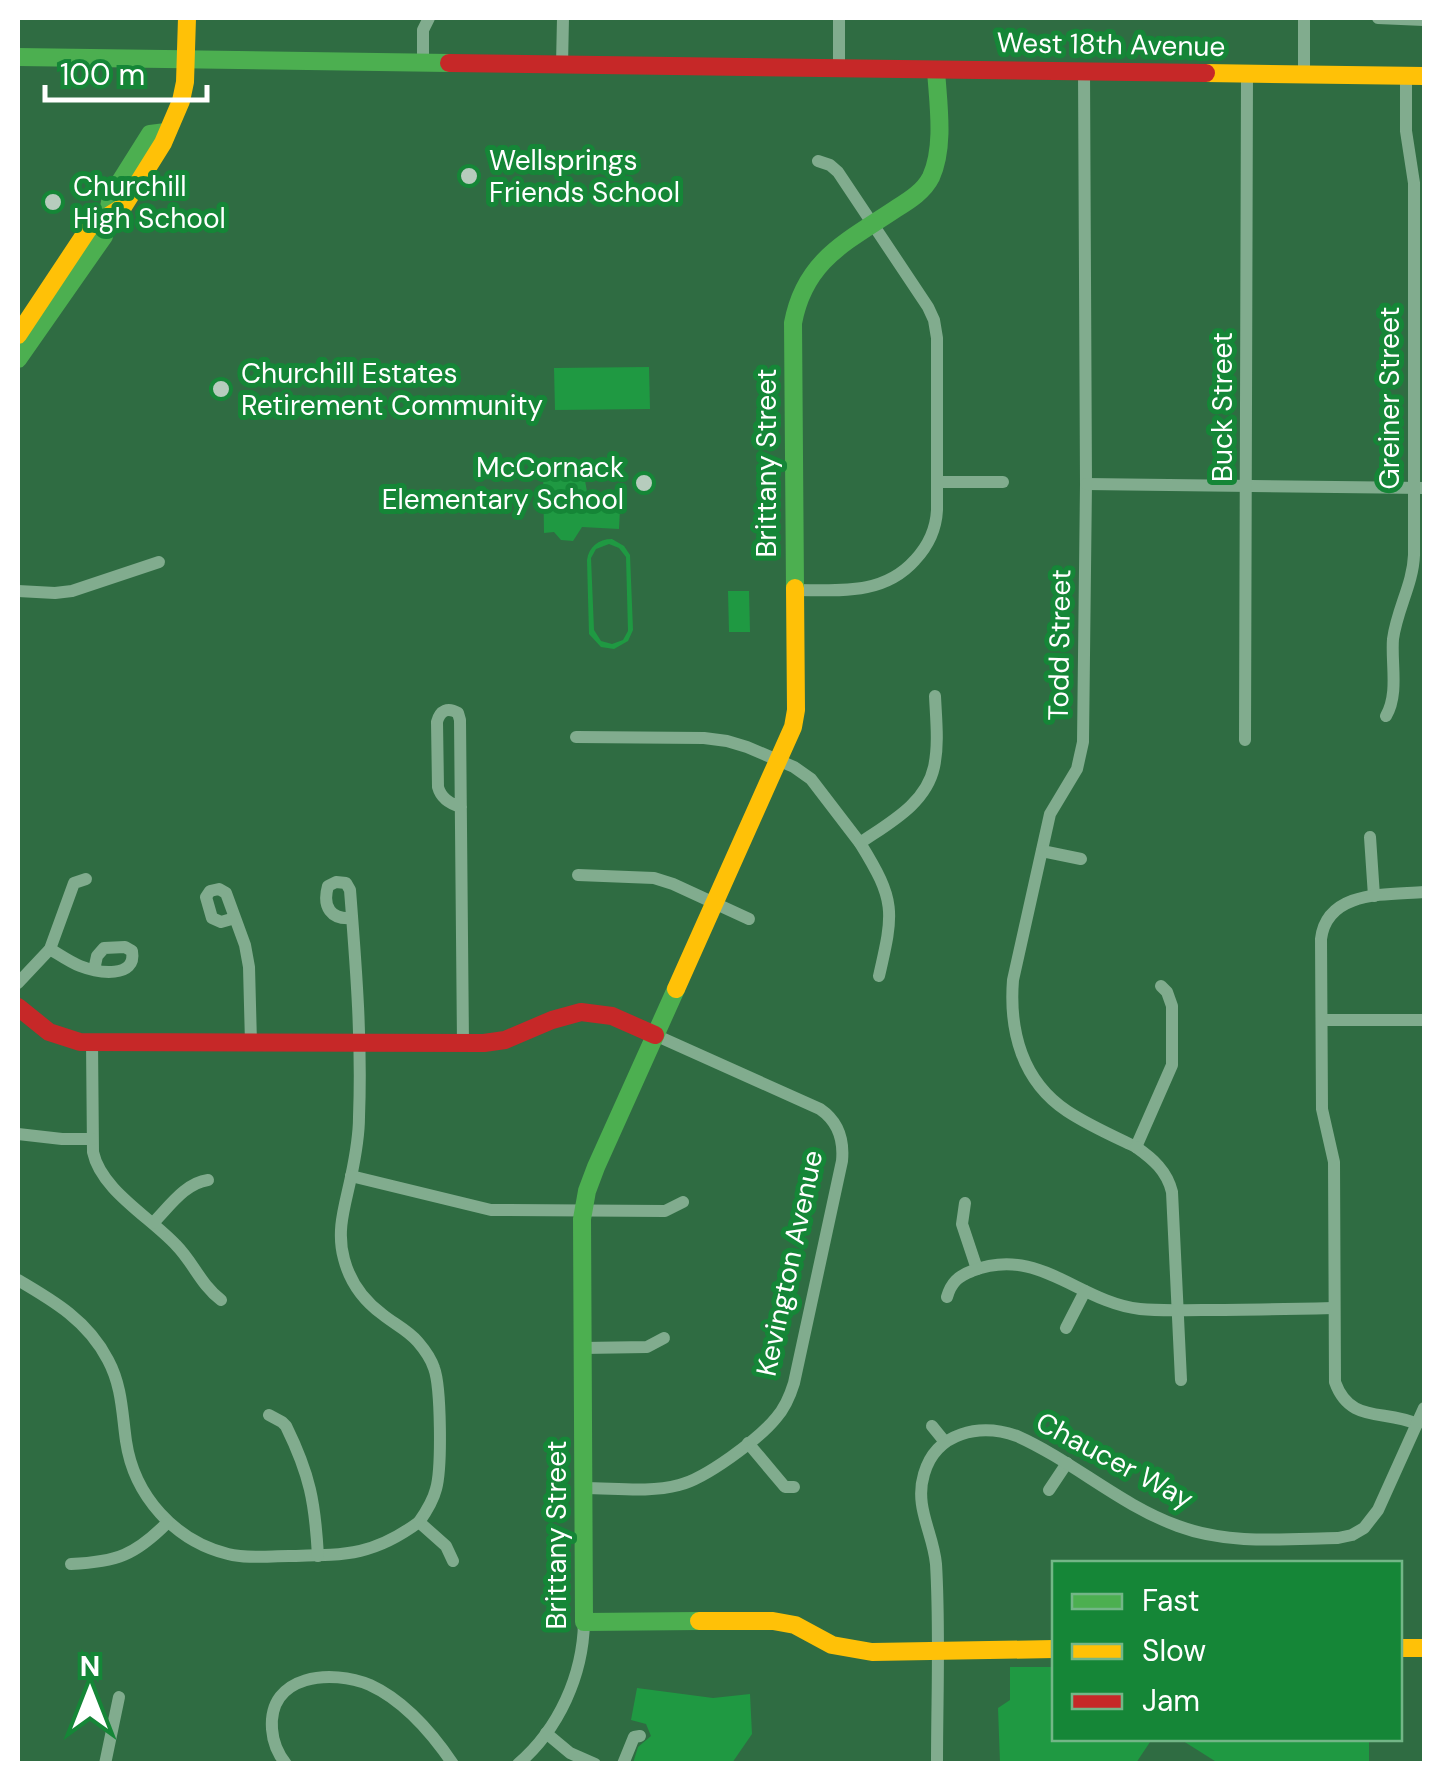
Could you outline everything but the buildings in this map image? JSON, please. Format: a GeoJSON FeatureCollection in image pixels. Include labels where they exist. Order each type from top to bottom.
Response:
{"type":"FeatureCollection","features":[{"type":"Feature","properties":{"kind":"street"},"geometry":{"type":"LineString","coordinates":[[18,359],[104,236],[111,196],[150,134],[166,132],[181,101],[187,18]]}},
{"type":"Feature","properties":{"kind":"street"},"geometry":{"type":"LineString","coordinates":[[423,63],[424,28],[429,18]]}},
{"type":"Feature","properties":{"kind":"street"},"geometry":{"type":"LineString","coordinates":[[562,18],[562,65]]}},
{"type":"Feature","properties":{"kind":"street"},"geometry":{"type":"LineString","coordinates":[[839,18],[839,68]]}},
{"type":"Feature","properties":{"kind":"street"},"geometry":{"type":"LineString","coordinates":[[1304,18],[1304,75]]}},
{"type":"Feature","properties":{"kind":"street"},"geometry":{"type":"LineString","coordinates":[[1378,18],[1424,20]]}},
{"type":"Feature","properties":{"kind":"street","name":"West 18th Avenue"},"geometry":{"type":"LineString","coordinates":[[18,58],[1415,76]]}},
{"type":"Feature","properties":{"kind":"street","name":"Brittany Street"},"geometry":{"type":"LineString","coordinates":[[518,1764],[532,1752],[564,1704],[579,1667],[584,1640],[582,1212],[589,1184],[795,720],[794,314],[805,282],[818,263],[920,192],[932,175],[936,157],[936,70]]}},
{"type":"Feature","properties":{"kind":"street","name":"Todd Street"},"geometry":{"type":"LineString","coordinates":[[1084,71],[1083,742],[1076,769],[1050,814],[1013,980],[1012,1016],[1018,1048],[1032,1075],[1055,1102],[1136,1147],[1165,1174],[1172,1192],[1180,1380]]}},
{"type":"Feature","properties":{"kind":"street","name":"Buck Street"},"geometry":{"type":"LineString","coordinates":[[1245,740],[1247,74]]}},
{"type":"Feature","properties":{"kind":"street","name":"Greiner Street"},"geometry":{"type":"LineString","coordinates":[[1386,716],[1392,700],[1394,630],[1413,567],[1419,488],[1419,229],[1405,123],[1415,76]]}},
{"type":"Feature","properties":{"kind":"street"},"geometry":{"type":"LineString","coordinates":[[794,590],[870,588],[888,582],[920,556],[932,537],[937,515],[934,320],[834,168],[818,161]]}},
{"type":"Feature","properties":{"kind":"street"},"geometry":{"type":"LineString","coordinates":[[18,335],[90,228],[107,218]]}},
{"type":"Feature","properties":{"kind":"street"},"geometry":{"type":"LineString","coordinates":[[937,482],[1003,482]]}},
{"type":"Feature","properties":{"kind":"street"},"geometry":{"type":"LineString","coordinates":[[1086,484],[1419,488]]}},
{"type":"Feature","properties":{"kind":"street"},"geometry":{"type":"LineString","coordinates":[[18,591],[66,592],[159,562]]}},
{"type":"Feature","properties":{"kind":"street"},"geometry":{"type":"LineString","coordinates":[[860,843],[914,804],[932,776],[936,754],[935,696]]}},
{"type":"Feature","properties":{"kind":"street"},"geometry":{"type":"LineString","coordinates":[[461,806],[446,800],[438,787],[437,722],[445,710],[458,713],[460,720],[461,806],[462,1044]]}},
{"type":"Feature","properties":{"kind":"street"},"geometry":{"type":"LineString","coordinates":[[576,737],[727,741],[803,772],[816,784],[881,876],[890,909],[879,976]]}},
{"type":"Feature","properties":{"kind":"street"},"geometry":{"type":"LineString","coordinates":[[1370,837],[1374,896]]}},
{"type":"Feature","properties":{"kind":"street"},"geometry":{"type":"LineString","coordinates":[[1042,851],[1082,859]]}},
{"type":"Feature","properties":{"kind":"street"},"geometry":{"type":"LineString","coordinates":[[578,875],[654,878],[749,918]]}},
{"type":"Feature","properties":{"kind":"street"},"geometry":{"type":"LineString","coordinates":[[18,983],[50,950],[74,883],[86,879]]}},
{"type":"Feature","properties":{"kind":"street"},"geometry":{"type":"LineString","coordinates":[[1417,1424],[1402,1418],[1345,1410],[1335,1382],[1334,1162],[1322,1109],[1322,939],[1326,910],[1374,896],[1424,892]]}},
{"type":"Feature","properties":{"kind":"street"},"geometry":{"type":"LineString","coordinates":[[235,918],[249,967],[251,1043]]}},
{"type":"Feature","properties":{"kind":"street"},"geometry":{"type":"LineString","coordinates":[[18,1280],[56,1302],[96,1339],[120,1390],[131,1464],[140,1487],[167,1523],[210,1548],[230,1554],[318,1556],[378,1548],[420,1522],[437,1488],[439,1468],[434,1368],[416,1340],[356,1288],[342,1255],[340,1227],[359,1118],[359,990],[352,918]]}},
{"type":"Feature","properties":{"kind":"street"},"geometry":{"type":"LineString","coordinates":[[50,950],[94,970]]}},
{"type":"Feature","properties":{"kind":"street"},"geometry":{"type":"LineString","coordinates":[[1136,1147],[1172,1065],[1172,1006],[1161,986]]}},
{"type":"Feature","properties":{"kind":"street","name":"Kevington Avenue"},"geometry":{"type":"LineString","coordinates":[[18,1007],[49,1032],[80,1042],[462,1044],[506,1040],[581,1012],[612,1016],[820,1109],[834,1122],[841,1138],[842,1161],[791,1392],[776,1418],[706,1473],[676,1486],[584,1488]]}},
{"type":"Feature","properties":{"kind":"street"},"geometry":{"type":"LineString","coordinates":[[1322,1020],[1424,1020]]}},
{"type":"Feature","properties":{"kind":"street"},"geometry":{"type":"LineString","coordinates":[[92,1042],[92,1139],[102,1175],[176,1245],[221,1300]]}},
{"type":"Feature","properties":{"kind":"street"},"geometry":{"type":"LineString","coordinates":[[18,1134],[92,1139]]}},
{"type":"Feature","properties":{"kind":"street"},"geometry":{"type":"LineString","coordinates":[[351,1176],[490,1210],[666,1211],[683,1202]]}},
{"type":"Feature","properties":{"kind":"street"},"geometry":{"type":"LineString","coordinates":[[154,1223],[188,1186],[208,1180]]}},
{"type":"Feature","properties":{"kind":"street"},"geometry":{"type":"LineString","coordinates":[[965,1203],[962,1224],[976,1269]]}},
{"type":"Feature","properties":{"kind":"street"},"geometry":{"type":"LineString","coordinates":[[946,1297],[954,1281],[976,1269],[999,1264],[1032,1266],[1102,1300],[1135,1309],[1333,1308]]}},
{"type":"Feature","properties":{"kind":"street"},"geometry":{"type":"LineString","coordinates":[[1066,1328],[1085,1291]]}},
{"type":"Feature","properties":{"kind":"street"},"geometry":{"type":"LineString","coordinates":[[582,1348],[647,1347],[664,1338]]}},
{"type":"Feature","properties":{"kind":"street","name":"Chaucer Way"},"geometry":{"type":"LineString","coordinates":[[945,1442],[970,1431],[999,1430],[1026,1439],[1182,1528],[1236,1538],[1338,1538],[1364,1528],[1372,1519],[1424,1408]]}},
{"type":"Feature","properties":{"kind":"street"},"geometry":{"type":"LineString","coordinates":[[268,1415],[286,1426],[306,1471],[318,1556]]}},
{"type":"Feature","properties":{"kind":"street"},"geometry":{"type":"LineString","coordinates":[[932,1426],[945,1442],[928,1462],[920,1499],[935,1558],[937,1764]]}},
{"type":"Feature","properties":{"kind":"street"},"geometry":{"type":"LineString","coordinates":[[748,1443],[785,1487],[794,1488]]}},
{"type":"Feature","properties":{"kind":"street"},"geometry":{"type":"LineString","coordinates":[[1049,1490],[1066,1463]]}},
{"type":"Feature","properties":{"kind":"street"},"geometry":{"type":"LineString","coordinates":[[420,1522],[446,1546],[452,1560]]}},
{"type":"Feature","properties":{"kind":"street"},"geometry":{"type":"LineString","coordinates":[[71,1564],[122,1558],[148,1542],[167,1523]]}},
{"type":"Feature","properties":{"kind":"street"},"geometry":{"type":"LineString","coordinates":[[584,1622],[773,1621],[795,1625],[832,1644],[872,1652],[1052,1649]]}},
{"type":"Feature","properties":{"kind":"street"},"geometry":{"type":"LineString","coordinates":[[285,1762],[272,1731],[272,1714],[278,1698],[298,1682],[324,1677],[364,1683],[391,1697],[426,1728],[454,1764]]}},
{"type":"Feature","properties":{"kind":"street"},"geometry":{"type":"LineString","coordinates":[[105,1764],[119,1697]]}},
{"type":"Feature","properties":{"kind":"street"},"geometry":{"type":"LineString","coordinates":[[546,1733],[570,1753],[595,1764]]}},
{"type":"Feature","properties":{"kind":"street"},"geometry":{"type":"LineString","coordinates":[[622,1764],[634,1736],[640,1736]]}},
{"type":"Feature","properties":{"kind":"green space"},"geometry":{"type":"Polygon","coordinates":[[[649,367],[650,409],[555,410],[554,368],[649,367]]]}},
{"type":"Feature","properties":{"kind":"green space"},"geometry":{"type":"Polygon","coordinates":[[[582,464],[588,497],[598,508],[620,509],[619,529],[582,527],[573,541],[561,540],[554,532],[544,533],[543,466],[582,464]]]}},
{"type":"Feature","properties":{"kind":"green space"},"geometry":{"type":"Polygon","coordinates":[[[612,539],[630,555],[633,630],[628,641],[614,649],[601,647],[589,634],[587,560],[595,545],[612,539]],[[609,544],[596,549],[591,558],[594,630],[601,641],[612,644],[623,640],[628,631],[626,557],[609,544]]]}},
{"type":"Feature","properties":{"kind":"green space"},"geometry":{"type":"Polygon","coordinates":[[[728,591],[749,591],[750,632],[729,632],[728,591]]]}},
{"type":"Feature","properties":{"kind":"green space"},"geometry":{"type":"Polygon","coordinates":[[[1010,1667],[1052,1667],[1052,1741],[1151,1741],[1136,1763],[1000,1763],[998,1708],[1010,1700],[1010,1667]]]}},
{"type":"Feature","properties":{"kind":"green space"},"geometry":{"type":"Polygon","coordinates":[[[637,1688],[713,1698],[750,1694],[752,1734],[732,1763],[633,1763],[638,1747],[651,1736],[646,1724],[631,1720],[637,1688]]]}},
{"type":"Feature","properties":{"kind":"green space"},"geometry":{"type":"Polygon","coordinates":[[[1183,1741],[1369,1741],[1369,1763],[1218,1763],[1183,1741]]]}},
{"type":"Feature","properties":{"kind":"traffic: fast"},"geometry":{"type":"LineString","coordinates":[[18,57],[449,63]]}},
{"type":"Feature","properties":{"kind":"traffic: fast"},"geometry":{"type":"LineString","coordinates":[[795,588],[793,323],[807,283],[818,267],[921,191],[931,177],[939,138],[936,70]]}},
{"type":"Feature","properties":{"kind":"traffic: fast"},"geometry":{"type":"LineString","coordinates":[[18,359],[104,236],[111,196],[150,134],[166,132]]}},
{"type":"Feature","properties":{"kind":"traffic: fast"},"geometry":{"type":"LineString","coordinates":[[676,989],[596,1167],[582,1219],[584,1622],[699,1621]]}},
{"type":"Feature","properties":{"kind":"traffic: slow"},"geometry":{"type":"LineString","coordinates":[[18,335],[89,228],[123,207],[163,143],[185,82],[187,18]]}},
{"type":"Feature","properties":{"kind":"traffic: slow"},"geometry":{"type":"LineString","coordinates":[[1206,73],[1424,76]]}},
{"type":"Feature","properties":{"kind":"traffic: slow"},"geometry":{"type":"LineString","coordinates":[[676,989],[793,727],[795,588]]}},
{"type":"Feature","properties":{"kind":"traffic: slow"},"geometry":{"type":"LineString","coordinates":[[699,1621],[773,1621],[795,1625],[832,1645],[872,1652],[1052,1649]]}},
{"type":"Feature","properties":{"kind":"traffic: slow"},"geometry":{"type":"LineString","coordinates":[[1402,1648],[1424,1648]]}},
{"type":"Feature","properties":{"kind":"traffic: jam"},"geometry":{"type":"LineString","coordinates":[[449,63],[1206,73]]}},
{"type":"Feature","properties":{"kind":"traffic: jam"},"geometry":{"type":"LineString","coordinates":[[18,1007],[49,1032],[80,1042],[484,1043],[505,1040],[581,1012],[612,1016],[655,1035]]}},
{"type":"Feature","properties":{"kind":"place","name":"Wellsprings Friends School"},"geometry":{"type":"Point","coordinates":[469,176]}},
{"type":"Feature","properties":{"kind":"place","name":"Churchill High School"},"geometry":{"type":"Point","coordinates":[53,202]}},
{"type":"Feature","properties":{"kind":"place","name":"Churchill Estates Retirement Community"},"geometry":{"type":"Point","coordinates":[221,389]}},
{"type":"Feature","properties":{"kind":"place","name":"McCornack Elementary School"},"geometry":{"type":"Point","coordinates":[644,483]}}]}
